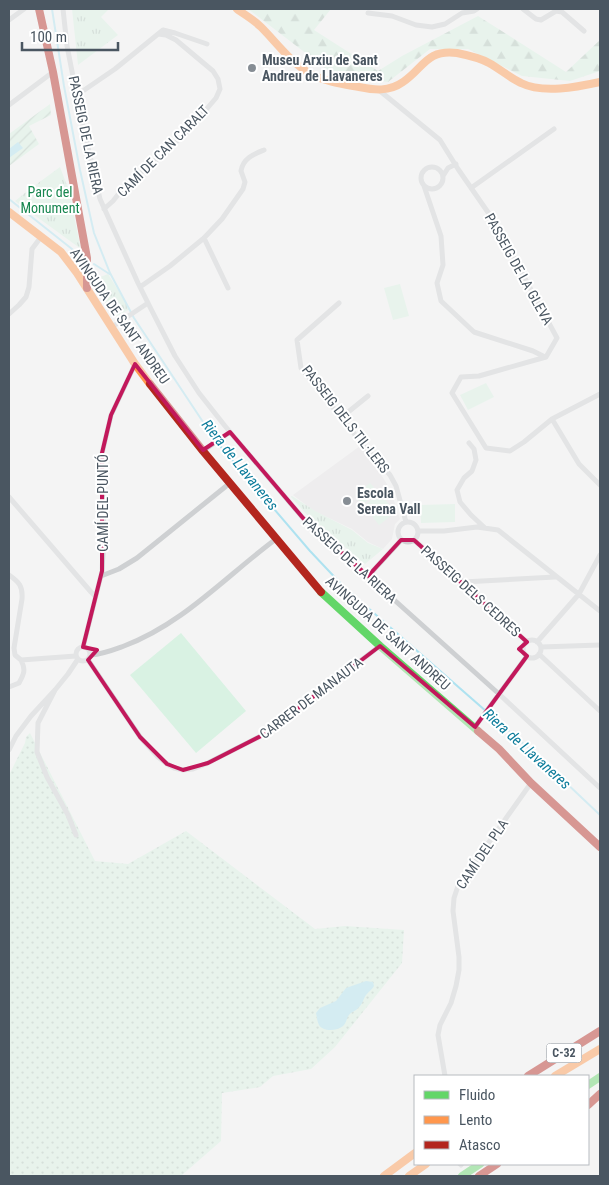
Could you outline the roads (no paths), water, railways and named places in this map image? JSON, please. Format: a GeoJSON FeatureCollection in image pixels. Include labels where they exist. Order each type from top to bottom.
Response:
{"type":"FeatureCollection","features":[{"type":"Feature","properties":{"kind":"main road"},"geometry":{"type":"LineString","coordinates":[[40,9],[87,258],[87,288]]}},
{"type":"Feature","properties":{"kind":"main road"},"geometry":{"type":"LineString","coordinates":[[237,9],[259,25],[303,68],[318,77],[339,83],[380,91],[394,88],[406,80],[429,57],[442,53],[455,53],[488,62],[526,85],[560,88],[585,86],[600,82]]}},
{"type":"Feature","properties":{"kind":"main road","name":"AVINGUDA DE SANT ANDREU"},"geometry":{"type":"LineString","coordinates":[[9,212],[61,252],[87,288],[135,364],[230,483],[320,591],[380,646],[475,727],[531,783],[600,847]]}},
{"type":"Feature","properties":{"kind":"main road","name":"C-32"},"geometry":{"type":"LineString","coordinates":[[530,1075],[600,1030]]}},
{"type":"Feature","properties":{"kind":"main road","name":"C-32"},"geometry":{"type":"LineString","coordinates":[[557,1075],[600,1049]]}},
{"type":"Feature","properties":{"kind":"main road"},"geometry":{"type":"LineString","coordinates":[[589,1083],[600,1077]]}},
{"type":"Feature","properties":{"kind":"main road"},"geometry":{"type":"LineString","coordinates":[[589,1104],[600,1094]]}},
{"type":"Feature","properties":{"kind":"main road"},"geometry":{"type":"LineString","coordinates":[[384,1176],[414,1154]]}},
{"type":"Feature","properties":{"kind":"main road"},"geometry":{"type":"LineString","coordinates":[[410,1176],[425,1165]]}},
{"type":"Feature","properties":{"kind":"main road"},"geometry":{"type":"LineString","coordinates":[[462,1176],[478,1165]]}},
{"type":"Feature","properties":{"kind":"main road"},"geometry":{"type":"LineString","coordinates":[[478,1176],[495,1165]]}},
{"type":"Feature","properties":{"kind":"street"},"geometry":{"type":"LineString","coordinates":[[9,20],[24,9]]}},
{"type":"Feature","properties":{"kind":"street","name":"PASSEIG DE LA RIERA"},"geometry":{"type":"LineString","coordinates":[[63,9],[67,46],[100,199],[140,288],[176,356],[199,393],[303,518],[499,694],[600,788]]}},
{"type":"Feature","properties":{"kind":"street"},"geometry":{"type":"LineString","coordinates":[[368,14],[392,16],[416,25],[432,27],[445,24],[462,14],[477,9]]}},
{"type":"Feature","properties":{"kind":"street"},"geometry":{"type":"LineString","coordinates":[[523,9],[536,19],[541,20],[556,11],[562,12],[584,31]]}},
{"type":"Feature","properties":{"kind":"street"},"geometry":{"type":"LineString","coordinates":[[77,95],[115,69],[163,30],[207,44]]}},
{"type":"Feature","properties":{"kind":"street","name":"CAMÍ DE CAN CARALT"},"geometry":{"type":"LineString","coordinates":[[104,209],[113,201],[124,186],[186,132],[216,98],[220,89],[218,79],[213,71],[176,40],[166,35],[158,34]]}},
{"type":"Feature","properties":{"kind":"street"},"geometry":{"type":"LineString","coordinates":[[9,105],[53,72]]}},
{"type":"Feature","properties":{"kind":"street","name":"PASSEIG DE LA GLEVA"},"geometry":{"type":"LineString","coordinates":[[380,91],[440,140],[494,221],[557,338],[546,357]]}},
{"type":"Feature","properties":{"kind":"street"},"geometry":{"type":"LineString","coordinates":[[471,188],[554,129]]}},
{"type":"Feature","properties":{"kind":"street"},"geometry":{"type":"LineString","coordinates":[[140,288],[204,238],[222,219],[243,189],[245,182],[241,171],[244,163],[250,156],[264,150]]}},
{"type":"Feature","properties":{"kind":"street"},"geometry":{"type":"LineString","coordinates":[[424,186],[431,190],[439,187],[448,168],[456,164]]}},
{"type":"Feature","properties":{"kind":"street"},"geometry":{"type":"LineString","coordinates":[[443,176],[439,170],[427,168],[421,178],[441,236],[443,265],[437,283],[441,301],[474,332],[546,357]]}},
{"type":"Feature","properties":{"kind":"street"},"geometry":{"type":"LineString","coordinates":[[9,314],[26,297],[29,287],[32,249],[40,237]]}},
{"type":"Feature","properties":{"kind":"street"},"geometry":{"type":"LineString","coordinates":[[204,238],[228,288]]}},
{"type":"Feature","properties":{"kind":"street"},"geometry":{"type":"LineString","coordinates":[[112,327],[148,302]]}},
{"type":"Feature","properties":{"kind":"street","name":"PASSEIG DELS TIL·LERS"},"geometry":{"type":"LineString","coordinates":[[339,302],[297,340],[301,368],[390,475],[396,486],[406,522]]}},
{"type":"Feature","properties":{"kind":"street"},"geometry":{"type":"LineString","coordinates":[[546,357],[479,376],[461,377],[452,394],[486,448],[510,451],[552,419],[600,394]]}},
{"type":"Feature","properties":{"kind":"street","name":"CAMÍ DEL PUNTÓ"},"geometry":{"type":"LineString","coordinates":[[83,646],[103,562],[102,452],[111,415],[135,364]]}},
{"type":"Feature","properties":{"kind":"street"},"geometry":{"type":"LineString","coordinates":[[342,418],[368,396]]}},
{"type":"Feature","properties":{"kind":"street"},"geometry":{"type":"LineString","coordinates":[[552,419],[579,464],[600,485]]}},
{"type":"Feature","properties":{"kind":"street"},"geometry":{"type":"LineString","coordinates":[[204,451],[230,432]]}},
{"type":"Feature","properties":{"kind":"street"},"geometry":{"type":"LineString","coordinates":[[469,443],[474,450],[476,460],[472,471],[464,478],[457,490],[460,502],[486,528]]}},
{"type":"Feature","properties":{"kind":"street"},"geometry":{"type":"LineString","coordinates":[[100,576],[119,569],[137,558],[230,483]]}},
{"type":"Feature","properties":{"kind":"street"},"geometry":{"type":"LineString","coordinates":[[9,497],[95,596]]}},
{"type":"Feature","properties":{"kind":"street"},"geometry":{"type":"LineString","coordinates":[[406,522],[414,524],[418,531],[417,537],[414,540],[407,542],[401,540],[397,532],[401,524],[406,522]]}},
{"type":"Feature","properties":{"kind":"street"},"geometry":{"type":"LineString","coordinates":[[418,531],[444,531],[477,527],[498,530],[600,610]]}},
{"type":"Feature","properties":{"kind":"street"},"geometry":{"type":"LineString","coordinates":[[22,660],[77,657],[81,661],[139,640],[170,624],[276,539]]}},
{"type":"Feature","properties":{"kind":"street"},"geometry":{"type":"LineString","coordinates":[[368,576],[401,540]]}},
{"type":"Feature","properties":{"kind":"street","name":"PASSEIG DELS CEDRES"},"geometry":{"type":"LineString","coordinates":[[414,540],[463,582],[527,642]]}},
{"type":"Feature","properties":{"kind":"street"},"geometry":{"type":"LineString","coordinates":[[539,654],[539,644],[579,594],[600,555]]}},
{"type":"Feature","properties":{"kind":"street"},"geometry":{"type":"LineString","coordinates":[[9,575],[16,580],[22,591],[14,648],[15,655],[22,660],[24,666],[24,673],[19,683],[9,687]]}},
{"type":"Feature","properties":{"kind":"street"},"geometry":{"type":"LineString","coordinates":[[463,582],[556,577]]}},
{"type":"Feature","properties":{"kind":"street"},"geometry":{"type":"LineString","coordinates":[[539,654],[533,657],[527,656],[523,650],[524,646],[532,640],[539,644],[600,645]]}},
{"type":"Feature","properties":{"kind":"street"},"geometry":{"type":"LineString","coordinates":[[9,750],[16,736],[31,716],[68,674],[77,657],[78,649],[83,646],[89,649],[89,657]]}},
{"type":"Feature","properties":{"kind":"street","name":"CARRER DE MANAUTA"},"geometry":{"type":"LineString","coordinates":[[89,657],[140,737],[167,764],[183,770],[193,769],[208,763],[263,735],[380,646]]}},
{"type":"Feature","properties":{"kind":"street"},"geometry":{"type":"LineString","coordinates":[[539,654],[600,711]]}},
{"type":"Feature","properties":{"kind":"street"},"geometry":{"type":"LineString","coordinates":[[475,727],[527,656]]}},
{"type":"Feature","properties":{"kind":"street"},"geometry":{"type":"LineString","coordinates":[[55,690],[38,723],[37,752],[47,778],[68,815],[76,835]]}},
{"type":"Feature","properties":{"kind":"street"},"geometry":{"type":"LineString","coordinates":[[590,702],[600,702]]}},
{"type":"Feature","properties":{"kind":"street","name":"CAMÍ DEL PLA"},"geometry":{"type":"LineString","coordinates":[[445,1075],[438,1035],[440,1025],[451,1003],[458,970],[459,958],[453,911],[454,898],[458,886],[531,783]]}},
{"type":"Feature","properties":{"kind":"water"},"geometry":{"type":"Polygon","coordinates":[[[18,142],[23,148],[9,158],[9,149],[18,142]]]}},
{"type":"Feature","properties":{"kind":"water"},"geometry":{"type":"Polygon","coordinates":[[[366,981],[373,982],[374,986],[360,1006],[349,1015],[343,1026],[330,1030],[324,1029],[318,1024],[316,1013],[320,1008],[336,1001],[346,988],[366,981]]]}},
{"type":"Feature","properties":{"kind":"waterway","name":"Riera de Llavaneres"},"geometry":{"type":"LineString","coordinates":[[52,9],[64,86],[94,233],[110,273],[134,318],[215,440],[310,551],[343,586],[543,761],[600,815]]}},
{"type":"Feature","properties":{"kind":"waterway"},"geometry":{"type":"LineString","coordinates":[[9,199],[77,253]]}},
{"type":"Feature","properties":{"kind":"waterway"},"geometry":{"type":"LineString","coordinates":[[94,264],[111,275]]}},
{"type":"Feature","properties":{"kind":"place","name":"Museu Arxiu de Sant Andreu de Llavaneres"},"geometry":{"type":"Point","coordinates":[252,68]}},
{"type":"Feature","properties":{"kind":"place","name":"Escola Serena Vall"},"geometry":{"type":"Point","coordinates":[347,501]}},
{"type":"Feature","properties":{"kind":"park label","name":"Parc del Monument"},"geometry":{"type":"Point","coordinates":[50,200]}}]}
